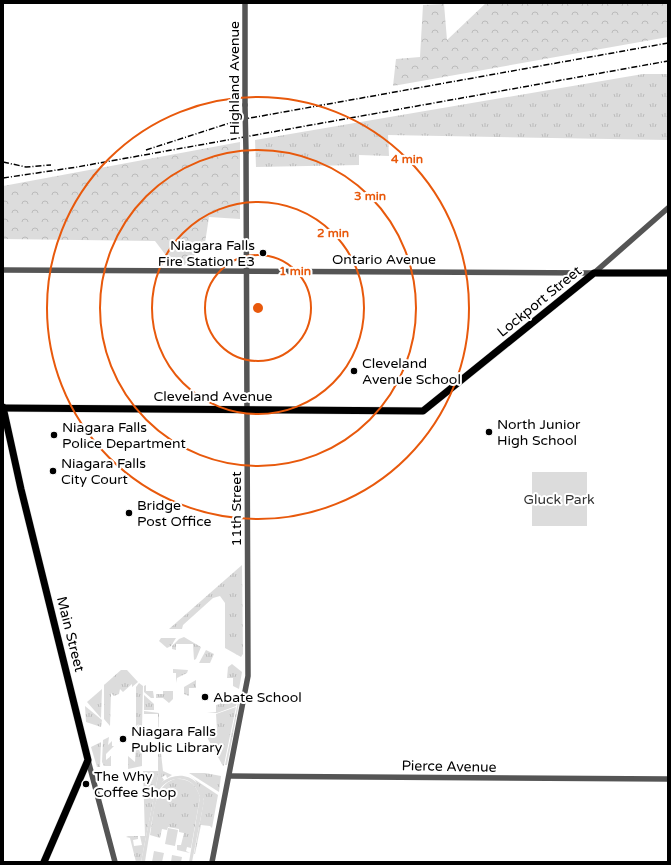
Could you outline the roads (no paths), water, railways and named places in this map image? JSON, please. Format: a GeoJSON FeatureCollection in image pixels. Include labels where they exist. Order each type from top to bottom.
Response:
{"type":"FeatureCollection","features":[{"type":"Feature","properties":{"kind":"main road","name":"Ontario Avenue"},"geometry":{"type":"LineString","coordinates":[[594,273],[668,273]]}},
{"type":"Feature","properties":{"kind":"main road","name":"Lockport Street"},"geometry":{"type":"LineString","coordinates":[[423,411],[594,273]]}},
{"type":"Feature","properties":{"kind":"main road","name":"Cleveland Avenue"},"geometry":{"type":"LineString","coordinates":[[3,408],[423,411]]}},
{"type":"Feature","properties":{"kind":"main road","name":"Main Street"},"geometry":{"type":"LineString","coordinates":[[3,408],[21,489],[88,760]]}},
{"type":"Feature","properties":{"kind":"main road"},"geometry":{"type":"LineString","coordinates":[[44,862],[88,760]]}},
{"type":"Feature","properties":{"kind":"street","name":"Highland Avenue"},"geometry":{"type":"LineString","coordinates":[[245,3],[246,152]]}},
{"type":"Feature","properties":{"kind":"street","name":"11th Street"},"geometry":{"type":"LineString","coordinates":[[212,862],[230,776],[248,676],[246,152]]}},
{"type":"Feature","properties":{"kind":"street","name":"Lockport Street"},"geometry":{"type":"LineString","coordinates":[[594,273],[668,208]]}},
{"type":"Feature","properties":{"kind":"street","name":"Ontario Avenue"},"geometry":{"type":"LineString","coordinates":[[3,270],[594,273]]}},
{"type":"Feature","properties":{"kind":"street"},"geometry":{"type":"LineString","coordinates":[[88,760],[115,862]]}},
{"type":"Feature","properties":{"kind":"street","name":"Pierce Avenue"},"geometry":{"type":"LineString","coordinates":[[230,776],[668,779]]}},
{"type":"Feature","properties":{"kind":"railway"},"geometry":{"type":"LineString","coordinates":[[146,150],[239,120],[668,43]]}},
{"type":"Feature","properties":{"kind":"railway"},"geometry":{"type":"LineString","coordinates":[[3,178],[77,167],[668,61]]}},
{"type":"Feature","properties":{"kind":"railway"},"geometry":{"type":"LineString","coordinates":[[3,162],[26,167],[51,165]]}},
{"type":"Feature","properties":{"kind":"place","name":"Niagara Falls Fire Station E3"},"geometry":{"type":"Point","coordinates":[263,253]}},
{"type":"Feature","properties":{"kind":"place","name":"Cleveland Avenue School"},"geometry":{"type":"Point","coordinates":[354,371]}},
{"type":"Feature","properties":{"kind":"place","name":"North Junior High School"},"geometry":{"type":"Point","coordinates":[489,432]}},
{"type":"Feature","properties":{"kind":"place","name":"Niagara Falls Police Department"},"geometry":{"type":"Point","coordinates":[54,435]}},
{"type":"Feature","properties":{"kind":"place","name":"Niagara Falls City Court"},"geometry":{"type":"Point","coordinates":[53,471]}},
{"type":"Feature","properties":{"kind":"place","name":"Bridge Post Office"},"geometry":{"type":"Point","coordinates":[129,513]}},
{"type":"Feature","properties":{"kind":"place","name":"Abate School"},"geometry":{"type":"Point","coordinates":[205,697]}},
{"type":"Feature","properties":{"kind":"place","name":"Niagara Falls Public Library"},"geometry":{"type":"Point","coordinates":[123,739]}},
{"type":"Feature","properties":{"kind":"place","name":"The Why Coffee Shop"},"geometry":{"type":"Point","coordinates":[86,784]}},
{"type":"Feature","properties":{"kind":"park label","name":"Gluck Park"},"geometry":{"type":"Point","coordinates":[559,499]}}]}
